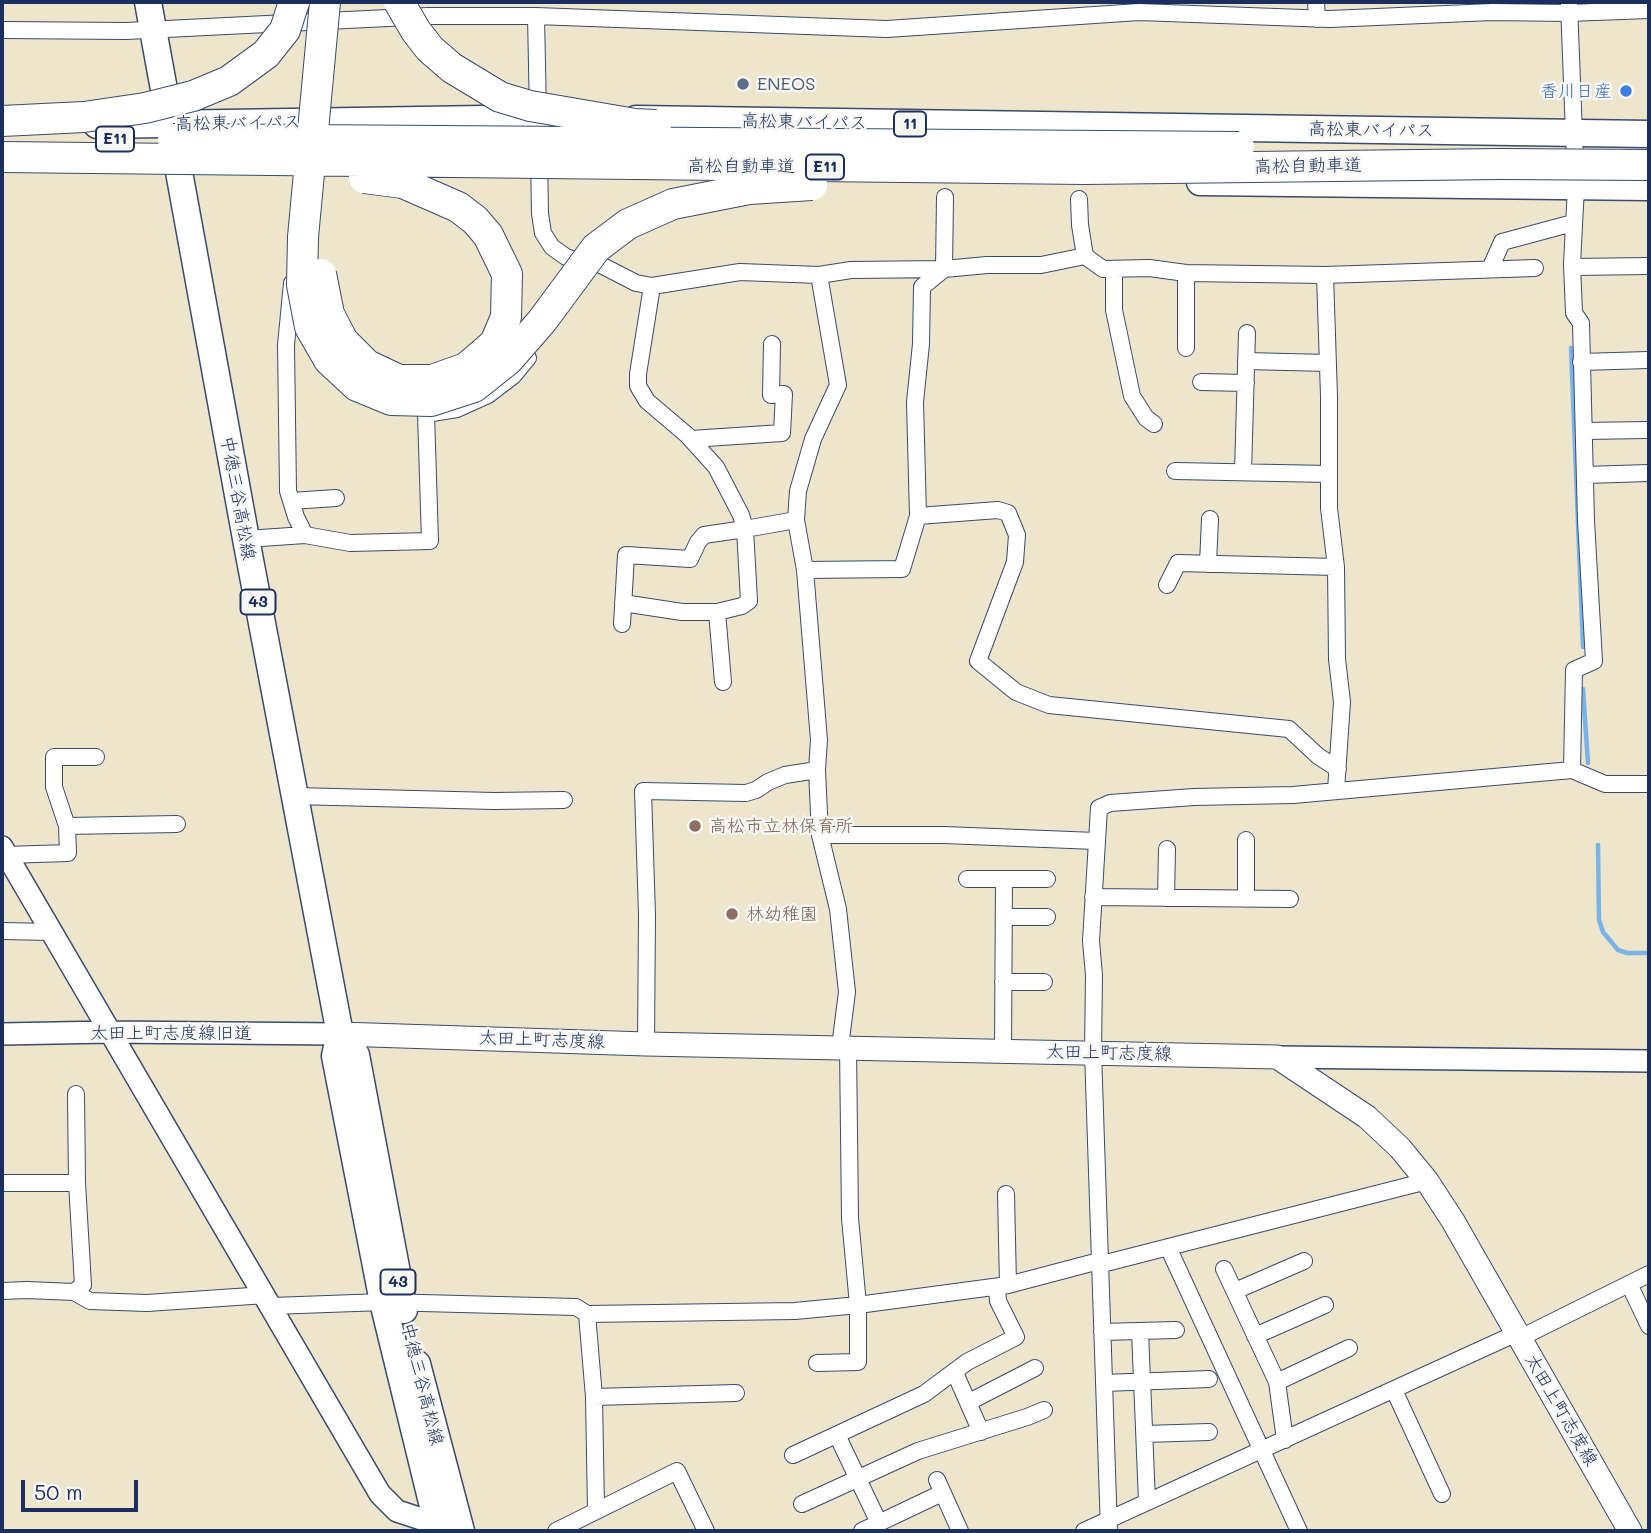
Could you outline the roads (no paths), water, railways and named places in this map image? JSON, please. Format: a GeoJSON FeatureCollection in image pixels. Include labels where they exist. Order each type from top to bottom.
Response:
{"type":"FeatureCollection","features":[{"type":"Feature","properties":{"kind":"highway"},"geometry":{"type":"LineString","coordinates":[[325,2],[303,237],[302,285],[310,327],[329,360],[357,386],[391,400],[431,401],[474,387],[508,360],[542,321],[596,248],[628,224],[673,204],[749,189],[1085,169]]}},
{"type":"Feature","properties":{"kind":"highway"},"geometry":{"type":"LineString","coordinates":[[333,162],[364,178],[403,183],[458,207],[488,235],[507,274],[506,317],[495,343],[466,368],[432,380],[398,380],[367,365],[343,341],[329,314],[322,281],[319,236],[339,2]]}},
{"type":"Feature","properties":{"kind":"highway"},"geometry":{"type":"LineString","coordinates":[[400,2],[415,31],[430,49],[452,68],[500,97],[530,106],[635,124],[713,129],[744,144]]}},
{"type":"Feature","properties":{"kind":"highway"},"geometry":{"type":"LineString","coordinates":[[2,123],[84,117],[145,108],[193,96],[229,81],[266,54],[285,30],[292,9]]}},
{"type":"Feature","properties":{"kind":"highway","name":"高松自動車道"},"geometry":{"type":"LineString","coordinates":[[2,138],[1649,149]]}},
{"type":"Feature","properties":{"kind":"highway","name":"高松自動車道"},"geometry":{"type":"LineString","coordinates":[[2,157],[1085,169],[1649,165]]}},
{"type":"Feature","properties":{"kind":"main road","name":"中徳三谷高松線"},"geometry":{"type":"LineString","coordinates":[[148,2],[340,1034],[356,1055],[393,1303],[448,1530]]}},
{"type":"Feature","properties":{"kind":"main road","name":"高松東バイパス"},"geometry":{"type":"LineString","coordinates":[[2,123],[171,125],[538,117],[1649,134]]}},
{"type":"Feature","properties":{"kind":"main road"},"geometry":{"type":"LineString","coordinates":[[2,170],[540,172],[1649,187]]}},
{"type":"Feature","properties":{"kind":"main road","name":"太田上町志度線"},"geometry":{"type":"LineString","coordinates":[[340,1034],[646,1044],[1277,1057],[1367,1117],[1400,1148],[1427,1181],[1630,1531]]}},
{"type":"Feature","properties":{"kind":"street"},"geometry":{"type":"LineString","coordinates":[[1316,2],[1317,19]]}},
{"type":"Feature","properties":{"kind":"street"},"geometry":{"type":"LineString","coordinates":[[2,30],[155,30],[292,9],[428,16],[532,11],[887,29],[1071,9],[1317,19],[1568,7],[1649,10]]}},
{"type":"Feature","properties":{"kind":"street"},"geometry":{"type":"LineString","coordinates":[[1568,7],[1576,187],[1573,223],[1573,313],[1581,323],[1594,661],[1574,670],[1572,770]]}},
{"type":"Feature","properties":{"kind":"street"},"geometry":{"type":"LineString","coordinates":[[532,11],[540,214],[543,233],[552,247],[566,257],[599,264],[636,283],[652,286],[740,272],[819,275],[851,270],[1041,265],[1085,256]]}},
{"type":"Feature","properties":{"kind":"street"},"geometry":{"type":"LineString","coordinates":[[295,170],[292,295],[286,345],[288,491],[305,536]]}},
{"type":"Feature","properties":{"kind":"street"},"geometry":{"type":"LineString","coordinates":[[806,570],[902,569],[918,516],[915,402],[921,344],[922,287],[944,269],[945,197]]}},
{"type":"Feature","properties":{"kind":"street"},"geometry":{"type":"LineString","coordinates":[[1079,199],[1085,256],[1103,269],[1149,268],[1186,272],[1325,275],[1535,268]]}},
{"type":"Feature","properties":{"kind":"street"},"geometry":{"type":"LineString","coordinates":[[1490,269],[1502,242],[1573,223]]}},
{"type":"Feature","properties":{"kind":"street"},"geometry":{"type":"LineString","coordinates":[[292,295],[299,321],[314,354],[332,375],[369,402],[401,413],[426,415],[457,409],[488,395],[513,376],[551,331],[599,264]]}},
{"type":"Feature","properties":{"kind":"street"},"geometry":{"type":"LineString","coordinates":[[1572,267],[1649,266]]}},
{"type":"Feature","properties":{"kind":"street"},"geometry":{"type":"LineString","coordinates":[[1114,270],[1114,310],[1132,396],[1146,418],[1154,424]]}},
{"type":"Feature","properties":{"kind":"street"},"geometry":{"type":"LineString","coordinates":[[1186,272],[1186,348]]}},
{"type":"Feature","properties":{"kind":"street"},"geometry":{"type":"LineString","coordinates":[[817,1363],[858,1362],[858,1305],[850,1218],[844,1047],[847,992],[841,929],[820,835],[817,770],[819,740],[806,570],[796,520],[798,491],[805,463],[813,439],[838,386],[819,275]]}},
{"type":"Feature","properties":{"kind":"street"},"geometry":{"type":"LineString","coordinates":[[1325,275],[1329,508],[1336,567],[1337,659],[1342,702],[1336,790]]}},
{"type":"Feature","properties":{"kind":"street"},"geometry":{"type":"LineString","coordinates":[[623,603],[682,612],[717,612],[742,606],[749,601],[741,515],[716,467],[691,439],[647,401],[638,386],[639,362],[652,286]]}},
{"type":"Feature","properties":{"kind":"street"},"geometry":{"type":"LineString","coordinates":[[1243,472],[1247,333]]}},
{"type":"Feature","properties":{"kind":"street"},"geometry":{"type":"LineString","coordinates":[[691,439],[782,433],[784,394],[771,394],[772,344]]}},
{"type":"Feature","properties":{"kind":"street"},"geometry":{"type":"LineString","coordinates":[[1581,362],[1648,359]]}},
{"type":"Feature","properties":{"kind":"street"},"geometry":{"type":"LineString","coordinates":[[1246,361],[1328,363]]}},
{"type":"Feature","properties":{"kind":"street"},"geometry":{"type":"LineString","coordinates":[[1201,382],[1246,383]]}},
{"type":"Feature","properties":{"kind":"street"},"geometry":{"type":"LineString","coordinates":[[246,539],[305,536],[350,543],[430,541],[426,415]]}},
{"type":"Feature","properties":{"kind":"street"},"geometry":{"type":"LineString","coordinates":[[1584,431],[1647,430]]}},
{"type":"Feature","properties":{"kind":"street"},"geometry":{"type":"LineString","coordinates":[[1175,471],[1329,474]]}},
{"type":"Feature","properties":{"kind":"street"},"geometry":{"type":"LineString","coordinates":[[1585,475],[1649,473]]}},
{"type":"Feature","properties":{"kind":"street"},"geometry":{"type":"LineString","coordinates":[[291,501],[336,498]]}},
{"type":"Feature","properties":{"kind":"street"},"geometry":{"type":"LineString","coordinates":[[918,516],[998,510],[1008,513],[1017,534],[1015,562],[978,661],[1016,692],[1049,705],[1289,729],[1318,756],[1338,769]]}},
{"type":"Feature","properties":{"kind":"street"},"geometry":{"type":"LineString","coordinates":[[1208,564],[1210,519]]}},
{"type":"Feature","properties":{"kind":"street"},"geometry":{"type":"LineString","coordinates":[[622,624],[626,555],[690,559],[704,535],[796,520]]}},
{"type":"Feature","properties":{"kind":"street"},"geometry":{"type":"LineString","coordinates":[[1167,585],[1178,563],[1336,567]]}},
{"type":"Feature","properties":{"kind":"street"},"geometry":{"type":"LineString","coordinates":[[717,612],[723,682]]}},
{"type":"Feature","properties":{"kind":"street"},"geometry":{"type":"LineString","coordinates":[[4,851],[68,853],[67,826],[54,788],[54,757],[96,757]]}},
{"type":"Feature","properties":{"kind":"street"},"geometry":{"type":"LineString","coordinates":[[646,1044],[647,915],[643,791],[746,793],[785,775],[817,770]]}},
{"type":"Feature","properties":{"kind":"street"},"geometry":{"type":"LineString","coordinates":[[1108,1526],[1091,941],[1099,808],[1111,803],[1194,797],[1293,795],[1572,770],[1605,783],[1649,784]]}},
{"type":"Feature","properties":{"kind":"street"},"geometry":{"type":"LineString","coordinates":[[295,796],[564,800]]}},
{"type":"Feature","properties":{"kind":"street"},"geometry":{"type":"LineString","coordinates":[[67,826],[177,824]]}},
{"type":"Feature","properties":{"kind":"street"},"geometry":{"type":"LineString","coordinates":[[820,835],[944,835],[1096,841]]}},
{"type":"Feature","properties":{"kind":"street"},"geometry":{"type":"LineString","coordinates":[[1246,840],[1246,899]]}},
{"type":"Feature","properties":{"kind":"street"},"geometry":{"type":"LineString","coordinates":[[1166,898],[1167,849]]}},
{"type":"Feature","properties":{"kind":"street"},"geometry":{"type":"LineString","coordinates":[[4,851],[108,1032],[269,1300],[380,1494],[397,1511],[448,1530]]}},
{"type":"Feature","properties":{"kind":"street"},"geometry":{"type":"LineString","coordinates":[[967,879],[1047,879]]}},
{"type":"Feature","properties":{"kind":"street"},"geometry":{"type":"LineString","coordinates":[[1003,1051],[1004,879]]}},
{"type":"Feature","properties":{"kind":"street"},"geometry":{"type":"LineString","coordinates":[[1093,897],[1290,899]]}},
{"type":"Feature","properties":{"kind":"street"},"geometry":{"type":"LineString","coordinates":[[1004,917],[1047,916]]}},
{"type":"Feature","properties":{"kind":"street"},"geometry":{"type":"LineString","coordinates":[[2,931],[51,932]]}},
{"type":"Feature","properties":{"kind":"street"},"geometry":{"type":"LineString","coordinates":[[1003,982],[1044,982]]}},
{"type":"Feature","properties":{"kind":"street","name":"太田上町志度線旧道"},"geometry":{"type":"LineString","coordinates":[[2,1034],[340,1034]]}},
{"type":"Feature","properties":{"kind":"street"},"geometry":{"type":"LineString","coordinates":[[1277,1057],[1649,1061]]}},
{"type":"Feature","properties":{"kind":"street"},"geometry":{"type":"LineString","coordinates":[[74,1292],[83,1285],[76,1183],[76,1094]]}},
{"type":"Feature","properties":{"kind":"street"},"geometry":{"type":"LineString","coordinates":[[2,1292],[74,1292],[90,1301],[147,1303],[269,1300],[576,1307],[587,1314],[796,1311],[1003,1286],[1099,1261],[1107,1263],[1427,1181]]}},
{"type":"Feature","properties":{"kind":"street"},"geometry":{"type":"LineString","coordinates":[[2,1183],[76,1183]]}},
{"type":"Feature","properties":{"kind":"street"},"geometry":{"type":"LineString","coordinates":[[793,1455],[924,1394],[967,1362],[1016,1337],[998,1301],[1003,1286],[1006,1195]]}},
{"type":"Feature","properties":{"kind":"street"},"geometry":{"type":"LineString","coordinates":[[1168,1247],[1299,1531]]}},
{"type":"Feature","properties":{"kind":"street"},"geometry":{"type":"LineString","coordinates":[[1235,1291],[1304,1261]]}},
{"type":"Feature","properties":{"kind":"street"},"geometry":{"type":"LineString","coordinates":[[1224,1269],[1277,1382],[1285,1440]]}},
{"type":"Feature","properties":{"kind":"street"},"geometry":{"type":"LineString","coordinates":[[1084,1531],[1108,1526],[1147,1502],[1649,1274]]}},
{"type":"Feature","properties":{"kind":"street"},"geometry":{"type":"LineString","coordinates":[[1629,1284],[1649,1326]]}},
{"type":"Feature","properties":{"kind":"street"},"geometry":{"type":"LineString","coordinates":[[1255,1336],[1325,1305]]}},
{"type":"Feature","properties":{"kind":"street"},"geometry":{"type":"LineString","coordinates":[[587,1314],[594,1397],[596,1510]]}},
{"type":"Feature","properties":{"kind":"street"},"geometry":{"type":"LineString","coordinates":[[1102,1332],[1176,1330]]}},
{"type":"Feature","properties":{"kind":"street"},"geometry":{"type":"LineString","coordinates":[[1140,1331],[1147,1502]]}},
{"type":"Feature","properties":{"kind":"street"},"geometry":{"type":"LineString","coordinates":[[1277,1382],[1349,1348]]}},
{"type":"Feature","properties":{"kind":"street"},"geometry":{"type":"LineString","coordinates":[[969,1402],[1035,1368]]}},
{"type":"Feature","properties":{"kind":"street"},"geometry":{"type":"LineString","coordinates":[[954,1373],[981,1432]]}},
{"type":"Feature","properties":{"kind":"street"},"geometry":{"type":"LineString","coordinates":[[1104,1383],[1209,1379]]}},
{"type":"Feature","properties":{"kind":"street"},"geometry":{"type":"LineString","coordinates":[[1394,1390],[1442,1493]]}},
{"type":"Feature","properties":{"kind":"street"},"geometry":{"type":"LineString","coordinates":[[594,1397],[736,1393]]}},
{"type":"Feature","properties":{"kind":"street"},"geometry":{"type":"LineString","coordinates":[[803,1504],[919,1451],[1044,1410]]}},
{"type":"Feature","properties":{"kind":"street"},"geometry":{"type":"LineString","coordinates":[[1144,1434],[1209,1432]]}},
{"type":"Feature","properties":{"kind":"street"},"geometry":{"type":"LineString","coordinates":[[836,1435],[879,1523]]}},
{"type":"Feature","properties":{"kind":"street"},"geometry":{"type":"LineString","coordinates":[[556,1531],[677,1471],[706,1531]]}},
{"type":"Feature","properties":{"kind":"street"},"geometry":{"type":"LineString","coordinates":[[862,1531],[939,1487],[960,1531]]}},
{"type":"Feature","properties":{"kind":"waterway"},"geometry":{"type":"LineString","coordinates":[[1571,348],[1583,647]]}},
{"type":"Feature","properties":{"kind":"waterway"},"geometry":{"type":"LineString","coordinates":[[1583,689],[1588,763]]}},
{"type":"Feature","properties":{"kind":"waterway"},"geometry":{"type":"LineString","coordinates":[[1598,845],[1599,920],[1603,932],[1618,950],[1627,953],[1649,953]]}},
{"type":"Feature","properties":{"kind":"place","name":"ENEOS"},"geometry":{"type":"Point","coordinates":[743,84]}},
{"type":"Feature","properties":{"kind":"place","name":"香川日産"},"geometry":{"type":"Point","coordinates":[1626,91]}},
{"type":"Feature","properties":{"kind":"place","name":"高松市立林保育所"},"geometry":{"type":"Point","coordinates":[695,826]}},
{"type":"Feature","properties":{"kind":"place","name":"林幼稚園"},"geometry":{"type":"Point","coordinates":[732,914]}}]}
